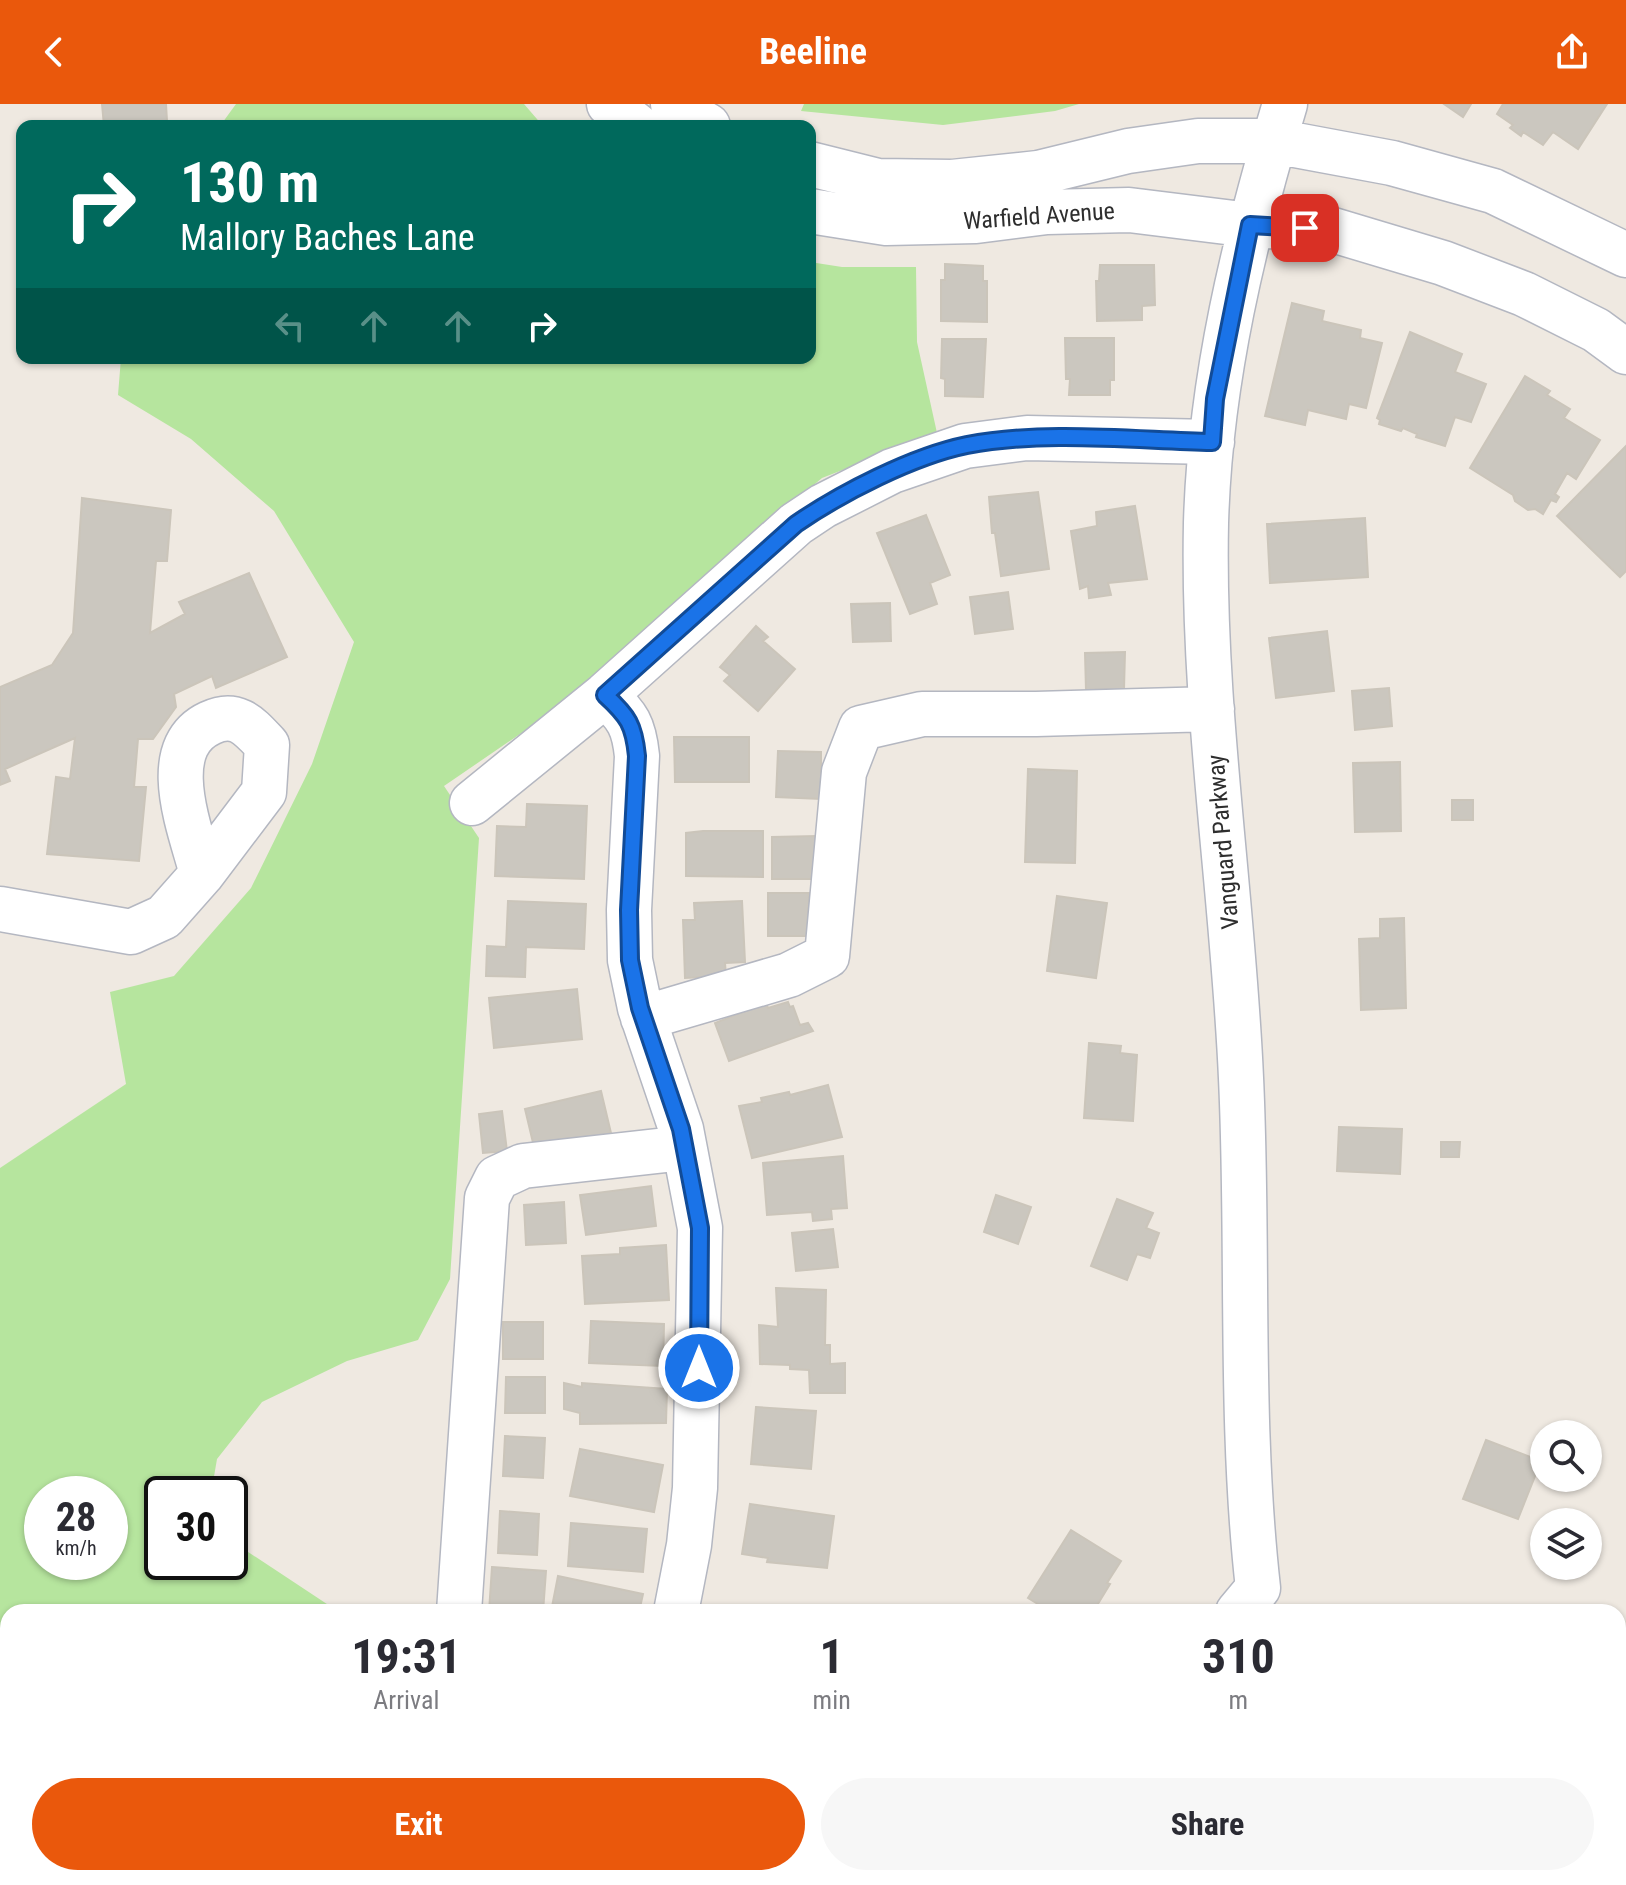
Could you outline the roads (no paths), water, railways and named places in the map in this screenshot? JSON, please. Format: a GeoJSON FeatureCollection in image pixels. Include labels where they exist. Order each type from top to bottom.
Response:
{"type":"FeatureCollection","features":[{"type":"Feature","properties":{"kind":"street"},"geometry":{"type":"LineString","coordinates":[[609,104],[629,120]]}},
{"type":"Feature","properties":{"kind":"street"},"geometry":{"type":"LineString","coordinates":[[673,104],[698,120]]}},
{"type":"Feature","properties":{"kind":"street","name":"Warfield Avenue"},"geometry":{"type":"LineString","coordinates":[[816,166],[878,181],[952,182],[1038,173],[1128,151],[1198,141],[1279,123],[1392,163],[1493,191],[1626,255]]}},
{"type":"Feature","properties":{"kind":"street","name":"Vanguard Parkway"},"geometry":{"type":"LineString","coordinates":[[1248,1600],[1246,1182],[1241,1073],[1212,709],[1206,524],[1215,399],[1250,225],[1279,123]]}},
{"type":"Feature","properties":{"kind":"street","name":"Warfield Avenue"},"geometry":{"type":"LineString","coordinates":[[816,212],[886,223],[976,221],[1047,212],[1129,210],[1250,225],[1333,230],[1443,263],[1524,294],[1596,330],[1626,352]]}},
{"type":"Feature","properties":{"kind":"street"},"geometry":{"type":"LineString","coordinates":[[472,803],[605,695],[796,524],[823,506],[892,471],[965,446],[1027,438],[1212,442]]}},
{"type":"Feature","properties":{"kind":"street"},"geometry":{"type":"LineString","coordinates":[[605,695],[626,714],[635,735],[637,756],[629,910],[630,960],[643,1018],[681,1129],[700,1228],[695,1488],[689,1545],[678,1604]]}},
{"type":"Feature","properties":{"kind":"street"},"geometry":{"type":"LineString","coordinates":[[643,1018],[789,975],[827,956],[844,772],[861,728],[922,714],[1212,709]]}},
{"type":"Feature","properties":{"kind":"street"},"geometry":{"type":"LineString","coordinates":[[0,909],[131,932],[164,917],[202,874]]}},
{"type":"Feature","properties":{"kind":"street"},"geometry":{"type":"LineString","coordinates":[[460,1604],[487,1198],[497,1178],[523,1166],[684,1148]]}}]}
